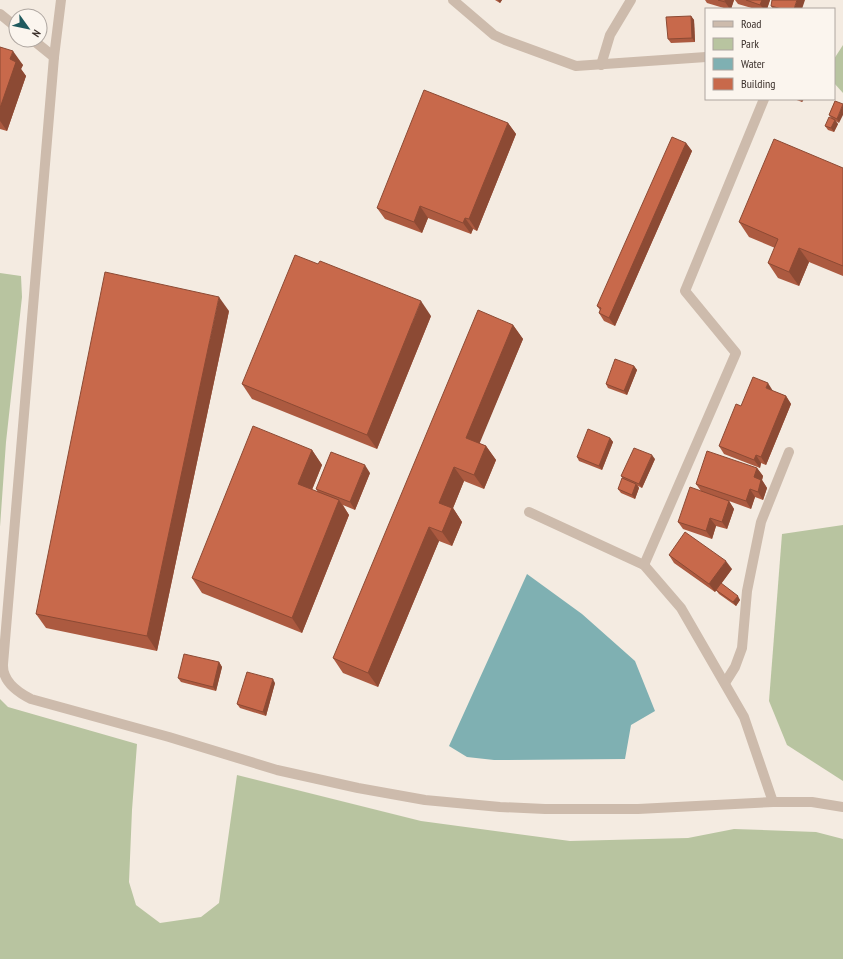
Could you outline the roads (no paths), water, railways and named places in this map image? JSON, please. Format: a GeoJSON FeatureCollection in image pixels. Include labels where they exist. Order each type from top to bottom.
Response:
{"type":"FeatureCollection","features":[{"type":"Feature","properties":{"kind":"street"},"geometry":{"type":"LineString","coordinates":[[61,0],[54,57],[1,664],[9,684],[18,692],[31,699],[169,736],[277,770],[358,788],[425,800],[500,807],[545,809],[638,808],[773,802],[812,802],[843,807]]}},
{"type":"Feature","properties":{"kind":"street"},"geometry":{"type":"LineString","coordinates":[[453,0],[494,35],[576,66],[705,56]]}},
{"type":"Feature","properties":{"kind":"street"},"geometry":{"type":"LineString","coordinates":[[601,65],[610,35],[631,0]]}},
{"type":"Feature","properties":{"kind":"street"},"geometry":{"type":"LineString","coordinates":[[0,14],[8,20]]}},
{"type":"Feature","properties":{"kind":"street"},"geometry":{"type":"LineString","coordinates":[[43,48],[54,57]]}},
{"type":"Feature","properties":{"kind":"street"},"geometry":{"type":"LineString","coordinates":[[644,566],[736,353],[685,291],[764,100]]}},
{"type":"Feature","properties":{"kind":"street"},"geometry":{"type":"LineString","coordinates":[[725,683],[735,667],[742,648],[747,591],[761,522],[789,452]]}},
{"type":"Feature","properties":{"kind":"street"},"geometry":{"type":"LineString","coordinates":[[529,512],[644,566],[681,608],[744,717],[773,802]]}},
{"type":"Feature","properties":{"kind":"water"},"geometry":{"type":"Polygon","coordinates":[[[527,574],[582,614],[635,661],[655,711],[631,725],[625,759],[494,760],[467,757],[449,746],[527,574]]]}}]}
